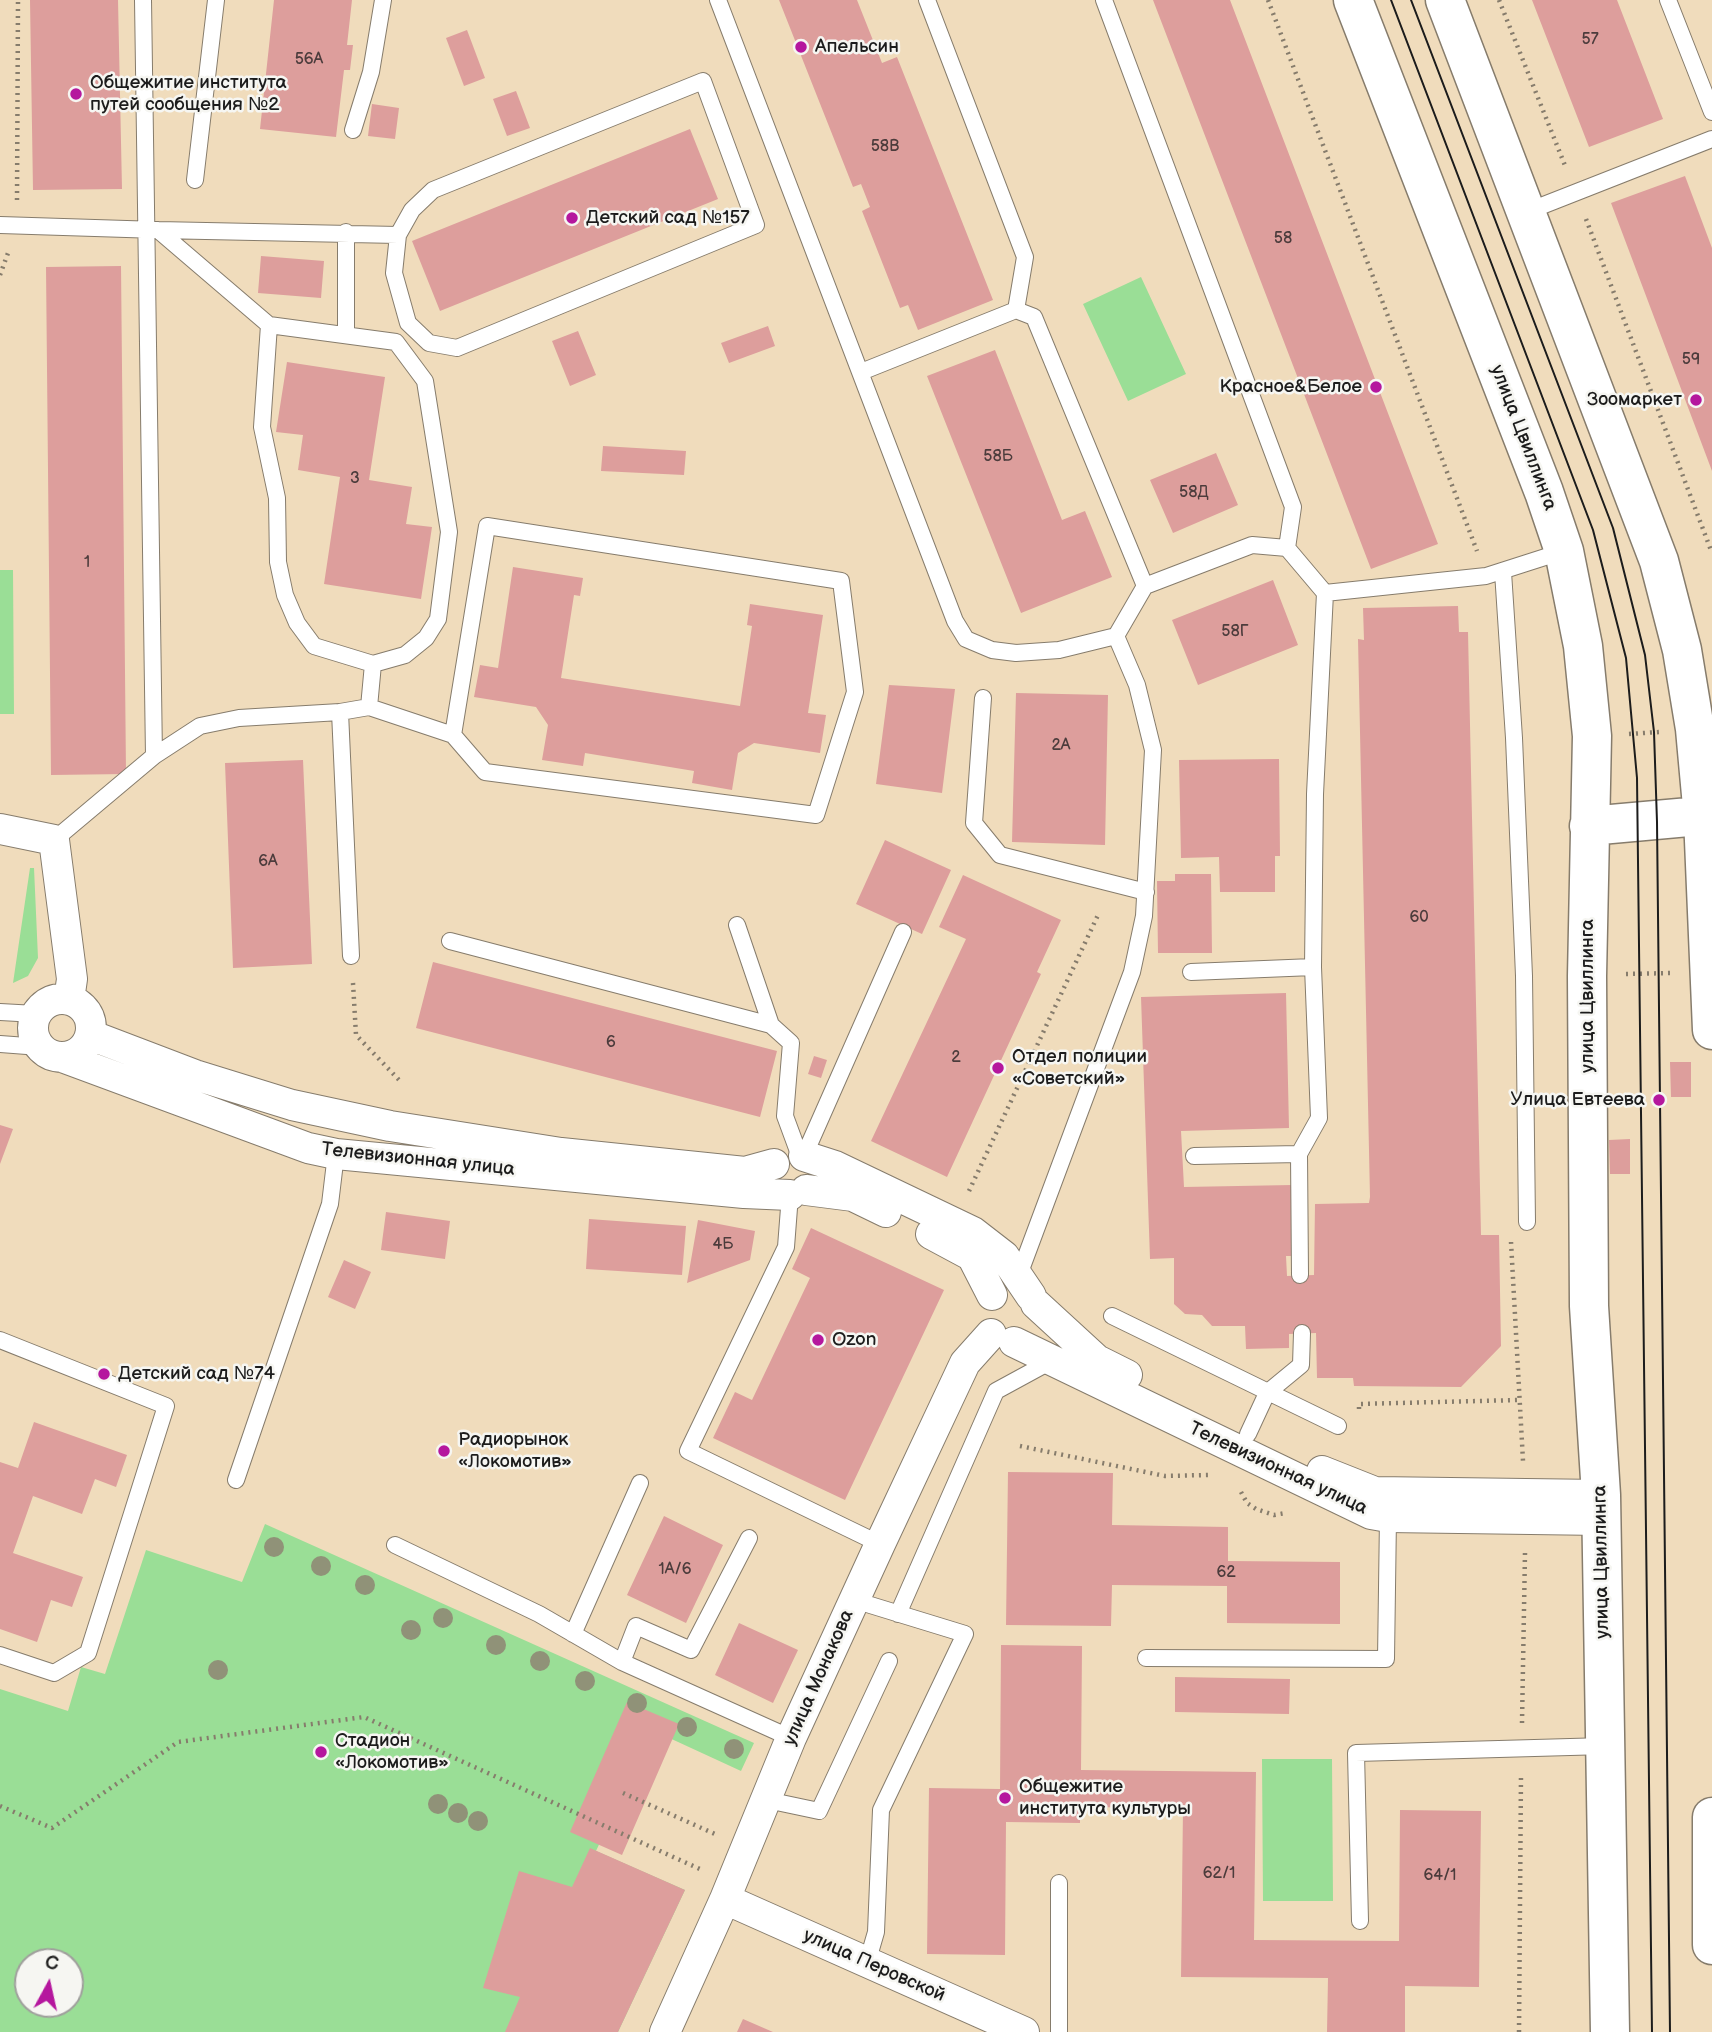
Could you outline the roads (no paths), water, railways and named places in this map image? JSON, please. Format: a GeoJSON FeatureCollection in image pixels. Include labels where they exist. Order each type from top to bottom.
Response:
{"type":"FeatureCollection","features":[{"type":"Feature","properties":{"kind":"main road","name":"улица Цвиллинга"},"geometry":{"type":"LineString","coordinates":[[1353,0],[1539,479],[1564,551],[1583,646],[1592,736],[1589,827],[1589,1306],[1601,1508],[1610,2032]]}},
{"type":"Feature","properties":{"kind":"main road"},"geometry":{"type":"LineString","coordinates":[[1445,0],[1659,561],[1688,689],[1708,816],[1712,1030]]}},
{"type":"Feature","properties":{"kind":"main road"},"geometry":{"type":"LineString","coordinates":[[1589,827],[1708,816]]}},
{"type":"Feature","properties":{"kind":"main road"},"geometry":{"type":"LineString","coordinates":[[1712,1817],[1712,1945]]}},
{"type":"Feature","properties":{"kind":"street"},"geometry":{"type":"LineString","coordinates":[[0,829],[54,840],[72,979],[69,1000]]}},
{"type":"Feature","properties":{"kind":"street"},"geometry":{"type":"LineString","coordinates":[[69,1000],[85,1011],[91,1023],[90,1035],[79,1051],[51,1052],[34,1031],[36,1014],[47,1003],[69,1000]]}},
{"type":"Feature","properties":{"kind":"street","name":"Телевизионная улица"},"geometry":{"type":"LineString","coordinates":[[90,1035],[195,1075],[292,1105],[378,1124],[561,1153],[745,1172],[792,1158],[835,1166],[989,1242],[1028,1292],[1097,1360],[1353,1486],[1375,1492],[1527,1495],[1601,1508]]}},
{"type":"Feature","properties":{"kind":"street","name":"Телевизионная улица"},"geometry":{"type":"LineString","coordinates":[[51,1052],[308,1148],[336,1154],[744,1193],[853,1196],[957,1246],[972,1256],[992,1295]]}},
{"type":"Feature","properties":{"kind":"street"},"geometry":{"type":"LineString","coordinates":[[792,1158],[773,1181],[779,1191],[798,1193]]}},
{"type":"Feature","properties":{"kind":"street"},"geometry":{"type":"LineString","coordinates":[[1016,1288],[1028,1292],[1034,1329],[1003,1338],[984,1318],[984,1309],[992,1295],[999,1290],[1016,1288]]}},
{"type":"Feature","properties":{"kind":"street","name":"Телевизионная улица"},"geometry":{"type":"LineString","coordinates":[[1003,1338],[1355,1509],[1388,1517],[1601,1508]]}},
{"type":"Feature","properties":{"kind":"street","name":"улица Монакова"},"geometry":{"type":"LineString","coordinates":[[665,2032],[767,1800],[791,1738],[965,1363],[1003,1338]]}},
{"type":"Feature","properties":{"kind":"street","name":"улица Перовской"},"geometry":{"type":"LineString","coordinates":[[728,1891],[867,1963],[1024,2032]]}},
{"type":"Feature","properties":{"kind":"lane"},"geometry":{"type":"LineString","coordinates":[[143,0],[151,230],[154,756]]}},
{"type":"Feature","properties":{"kind":"lane"},"geometry":{"type":"LineString","coordinates":[[195,180],[216,0]]}},
{"type":"Feature","properties":{"kind":"lane"},"geometry":{"type":"LineString","coordinates":[[353,130],[371,72],[383,0]]}},
{"type":"Feature","properties":{"kind":"lane"},"geometry":{"type":"LineString","coordinates":[[718,0],[955,621],[966,639],[992,650],[1016,653],[1059,650],[1116,636],[1145,586],[1252,545],[1287,548],[1325,593],[1315,794],[1313,967],[1319,1118],[1299,1154],[1300,1275]]}},
{"type":"Feature","properties":{"kind":"lane"},"geometry":{"type":"LineString","coordinates":[[927,0],[1025,257],[1016,310]]}},
{"type":"Feature","properties":{"kind":"lane"},"geometry":{"type":"LineString","coordinates":[[1104,0],[1293,507],[1287,548]]}},
{"type":"Feature","properties":{"kind":"lane"},"geometry":{"type":"LineString","coordinates":[[1668,0],[1712,113]]}},
{"type":"Feature","properties":{"kind":"lane"},"geometry":{"type":"LineString","coordinates":[[704,81],[756,225],[457,348],[429,343],[408,323],[394,273],[398,235],[412,210],[433,190],[704,81]]}},
{"type":"Feature","properties":{"kind":"lane"},"geometry":{"type":"LineString","coordinates":[[1526,212],[1712,139]]}},
{"type":"Feature","properties":{"kind":"lane"},"geometry":{"type":"LineString","coordinates":[[0,225],[398,235]]}},
{"type":"Feature","properties":{"kind":"lane"},"geometry":{"type":"LineString","coordinates":[[151,230],[269,325],[396,342],[425,382],[449,532],[438,620],[426,638],[405,655],[373,664],[314,646],[297,624],[285,595],[278,562],[277,498],[262,427],[269,325]]}},
{"type":"Feature","properties":{"kind":"lane"},"geometry":{"type":"LineString","coordinates":[[346,232],[346,334]]}},
{"type":"Feature","properties":{"kind":"lane"},"geometry":{"type":"LineString","coordinates":[[862,372],[1016,310],[1034,317],[1145,586]]}},
{"type":"Feature","properties":{"kind":"lane"},"geometry":{"type":"LineString","coordinates":[[54,840],[154,756],[200,726],[239,718],[340,712],[369,707],[453,735],[485,772],[816,816],[855,692],[841,581],[487,526],[453,735]]}},
{"type":"Feature","properties":{"kind":"lane"},"geometry":{"type":"LineString","coordinates":[[1325,593],[1486,576],[1564,551]]}},
{"type":"Feature","properties":{"kind":"lane"},"geometry":{"type":"LineString","coordinates":[[1503,572],[1514,738],[1524,976],[1527,1222]]}},
{"type":"Feature","properties":{"kind":"lane"},"geometry":{"type":"LineString","coordinates":[[1028,1292],[1132,972],[1146,892],[1153,750],[1137,685],[1116,636]]}},
{"type":"Feature","properties":{"kind":"lane"},"geometry":{"type":"LineString","coordinates":[[369,707],[373,664]]}},
{"type":"Feature","properties":{"kind":"lane"},"geometry":{"type":"LineString","coordinates":[[983,698],[974,823],[999,855],[1146,892]]}},
{"type":"Feature","properties":{"kind":"lane"},"geometry":{"type":"LineString","coordinates":[[340,712],[351,956]]}},
{"type":"Feature","properties":{"kind":"lane"},"geometry":{"type":"LineString","coordinates":[[737,925],[771,1025],[790,1043],[785,1116],[792,1158]]}},
{"type":"Feature","properties":{"kind":"lane"},"geometry":{"type":"LineString","coordinates":[[792,1158],[903,933]]}},
{"type":"Feature","properties":{"kind":"lane"},"geometry":{"type":"LineString","coordinates":[[450,941],[771,1025]]}},
{"type":"Feature","properties":{"kind":"lane"},"geometry":{"type":"LineString","coordinates":[[1191,972],[1313,967]]}},
{"type":"Feature","properties":{"kind":"lane"},"geometry":{"type":"LineString","coordinates":[[0,1012],[36,1014]]}},
{"type":"Feature","properties":{"kind":"lane"},"geometry":{"type":"LineString","coordinates":[[0,1044],[51,1052]]}},
{"type":"Feature","properties":{"kind":"lane"},"geometry":{"type":"LineString","coordinates":[[236,1480],[330,1204],[336,1154]]}},
{"type":"Feature","properties":{"kind":"lane"},"geometry":{"type":"LineString","coordinates":[[1194,1156],[1299,1154]]}},
{"type":"Feature","properties":{"kind":"lane"},"geometry":{"type":"LineString","coordinates":[[798,1193],[786,1247],[688,1451],[880,1544]]}},
{"type":"Feature","properties":{"kind":"lane"},"geometry":{"type":"LineString","coordinates":[[1112,1315],[1338,1426]]}},
{"type":"Feature","properties":{"kind":"lane"},"geometry":{"type":"LineString","coordinates":[[1248,1434],[1267,1393],[1301,1366],[1302,1333]]}},
{"type":"Feature","properties":{"kind":"lane"},"geometry":{"type":"LineString","coordinates":[[0,1340],[166,1406],[88,1653],[54,1673],[0,1655]]}},
{"type":"Feature","properties":{"kind":"lane"},"geometry":{"type":"LineString","coordinates":[[898,1614],[996,1391],[1053,1360]]}},
{"type":"Feature","properties":{"kind":"lane"},"geometry":{"type":"LineString","coordinates":[[573,1634],[640,1483]]}},
{"type":"Feature","properties":{"kind":"lane"},"geometry":{"type":"LineString","coordinates":[[1146,1658],[1386,1659],[1388,1517]]}},
{"type":"Feature","properties":{"kind":"lane"},"geometry":{"type":"LineString","coordinates":[[622,1662],[636,1626],[691,1650],[749,1538]]}},
{"type":"Feature","properties":{"kind":"lane"},"geometry":{"type":"LineString","coordinates":[[395,1545],[539,1614],[622,1662],[791,1738]]}},
{"type":"Feature","properties":{"kind":"lane"},"geometry":{"type":"LineString","coordinates":[[854,1600],[965,1634],[881,1810],[876,1932],[867,1963]]}},
{"type":"Feature","properties":{"kind":"lane"},"geometry":{"type":"LineString","coordinates":[[767,1800],[819,1811],[890,1661]]}},
{"type":"Feature","properties":{"kind":"lane"},"geometry":{"type":"LineString","coordinates":[[1360,1921],[1356,1753],[1606,1746]]}},
{"type":"Feature","properties":{"kind":"lane"},"geometry":{"type":"LineString","coordinates":[[1059,1883],[1059,2032]]}},
{"type":"Feature","properties":{"kind":"tram line"},"geometry":{"type":"LineString","coordinates":[[1391,0],[1593,530],[1626,658],[1637,778],[1652,2032]]}},
{"type":"Feature","properties":{"kind":"tram line"},"geometry":{"type":"LineString","coordinates":[[1411,0],[1613,528],[1645,655],[1654,732],[1657,822],[1670,2032]]}},
{"type":"Feature","properties":{"kind":"place","name":"Апельсин"},"geometry":{"type":"Point","coordinates":[801,47]}},
{"type":"Feature","properties":{"kind":"place","name":"Общежитие института путей сообщения №2"},"geometry":{"type":"Point","coordinates":[76,94]}},
{"type":"Feature","properties":{"kind":"place","name":"Детский сад №157"},"geometry":{"type":"Point","coordinates":[572,218]}},
{"type":"Feature","properties":{"kind":"place","name":"Красное&Белое"},"geometry":{"type":"Point","coordinates":[1376,387]}},
{"type":"Feature","properties":{"kind":"place","name":"Зоомаркет"},"geometry":{"type":"Point","coordinates":[1696,400]}},
{"type":"Feature","properties":{"kind":"place","name":"Отдел полиции «Советский»"},"geometry":{"type":"Point","coordinates":[998,1068]}},
{"type":"Feature","properties":{"kind":"place","name":"Улица Евтеева"},"geometry":{"type":"Point","coordinates":[1659,1100]}},
{"type":"Feature","properties":{"kind":"place","name":"Ozon"},"geometry":{"type":"Point","coordinates":[818,1340]}},
{"type":"Feature","properties":{"kind":"place","name":"Детский сад №74"},"geometry":{"type":"Point","coordinates":[104,1374]}},
{"type":"Feature","properties":{"kind":"place","name":"Радиорынок «Локомотив»"},"geometry":{"type":"Point","coordinates":[444,1451]}},
{"type":"Feature","properties":{"kind":"place","name":"Стадион «Локомотив»"},"geometry":{"type":"Point","coordinates":[321,1752]}},
{"type":"Feature","properties":{"kind":"place","name":"Общежитие института культуры"},"geometry":{"type":"Point","coordinates":[1005,1798]}}]}
